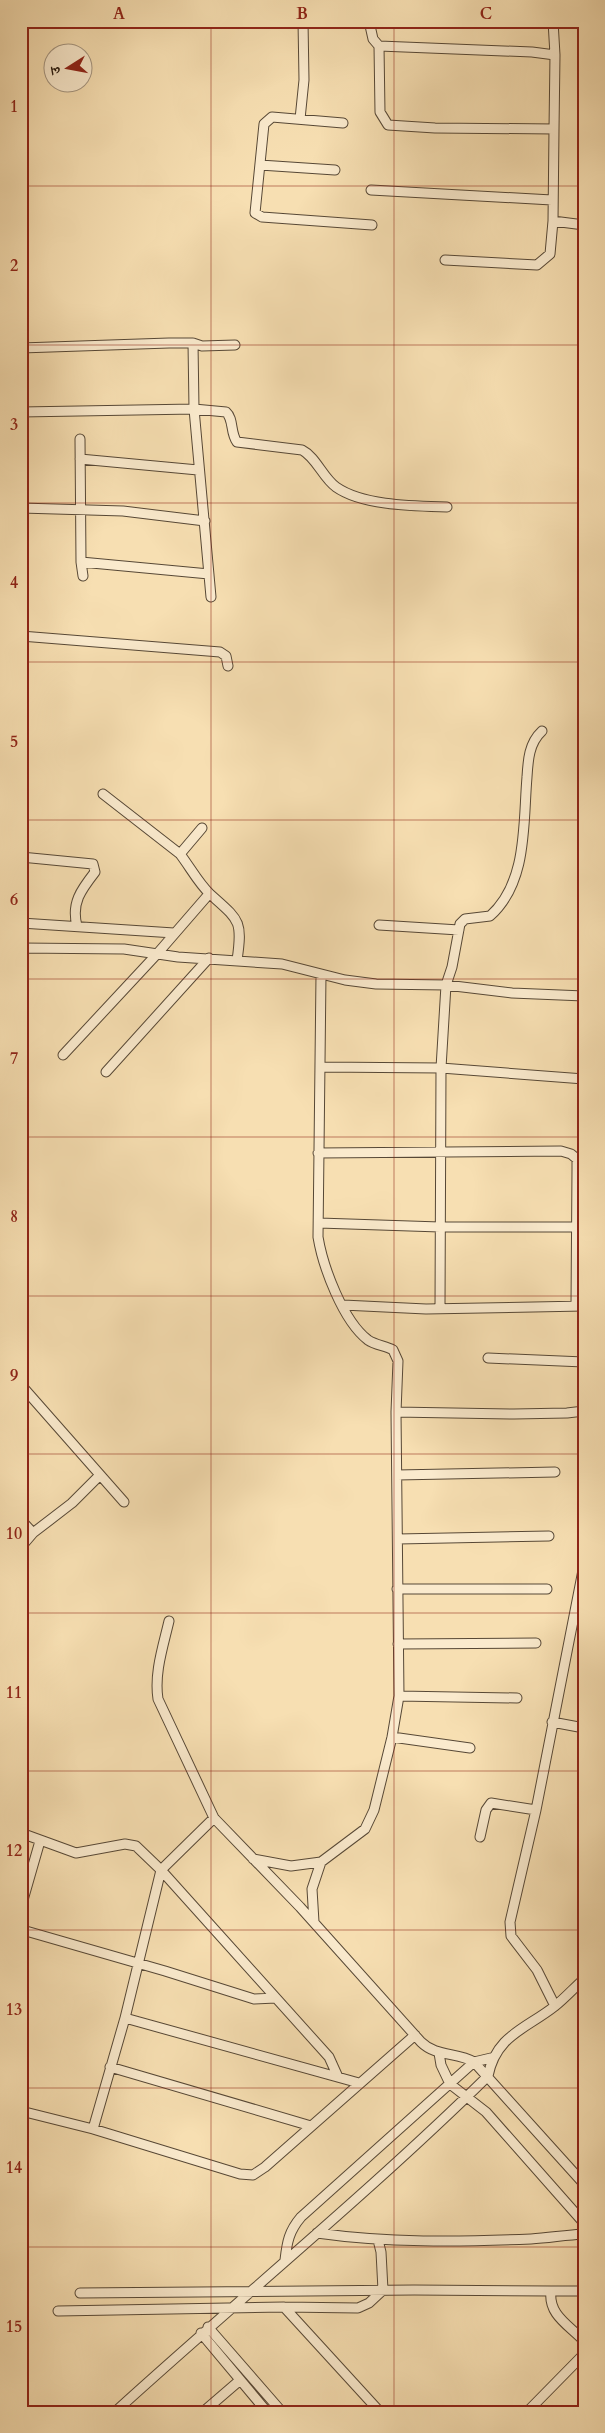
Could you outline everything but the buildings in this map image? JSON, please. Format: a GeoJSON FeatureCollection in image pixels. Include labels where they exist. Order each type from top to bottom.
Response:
{"type":"FeatureCollection","features":[{"type":"Feature","properties":{"kind":"street"},"geometry":{"type":"LineString","coordinates":[[300,119],[304,80],[303,21]]}},
{"type":"Feature","properties":{"kind":"street"},"geometry":{"type":"LineString","coordinates":[[369,21],[373,39],[379,46],[380,112],[388,125],[435,128],[554,129]]}},
{"type":"Feature","properties":{"kind":"street"},"geometry":{"type":"LineString","coordinates":[[445,260],[537,265],[550,254],[554,221],[552,200],[554,21]]}},
{"type":"Feature","properties":{"kind":"street"},"geometry":{"type":"LineString","coordinates":[[379,46],[532,52],[555,56]]}},
{"type":"Feature","properties":{"kind":"street"},"geometry":{"type":"LineString","coordinates":[[342,122],[272,117],[266,119],[255,210],[258,216],[372,225]]}},
{"type":"Feature","properties":{"kind":"street"},"geometry":{"type":"LineString","coordinates":[[260,165],[335,170]]}},
{"type":"Feature","properties":{"kind":"street"},"geometry":{"type":"LineString","coordinates":[[371,190],[552,200]]}},
{"type":"Feature","properties":{"kind":"street"},"geometry":{"type":"LineString","coordinates":[[554,221],[584,225]]}},
{"type":"Feature","properties":{"kind":"street"},"geometry":{"type":"LineString","coordinates":[[193,343],[194,409],[198,470],[205,521],[211,597]]}},
{"type":"Feature","properties":{"kind":"street"},"geometry":{"type":"LineString","coordinates":[[21,348],[193,343],[202,346],[235,345]]}},
{"type":"Feature","properties":{"kind":"street"},"geometry":{"type":"LineString","coordinates":[[21,412],[194,409],[226,412],[229,414],[234,439],[242,444],[306,452],[327,479],[337,488],[349,493],[401,505],[447,507]]}},
{"type":"Feature","properties":{"kind":"street"},"geometry":{"type":"LineString","coordinates":[[80,439],[81,562],[84,576]]}},
{"type":"Feature","properties":{"kind":"street"},"geometry":{"type":"LineString","coordinates":[[80,459],[198,470]]}},
{"type":"Feature","properties":{"kind":"street"},"geometry":{"type":"LineString","coordinates":[[21,508],[123,511],[205,521]]}},
{"type":"Feature","properties":{"kind":"street"},"geometry":{"type":"LineString","coordinates":[[81,562],[209,574]]}},
{"type":"Feature","properties":{"kind":"street"},"geometry":{"type":"LineString","coordinates":[[21,636],[220,652],[226,656],[228,666]]}},
{"type":"Feature","properties":{"kind":"street"},"geometry":{"type":"LineString","coordinates":[[440,1308],[441,1068],[446,985],[452,967],[460,924],[465,919],[490,916],[514,882],[520,858],[529,754],[537,736],[542,731]]}},
{"type":"Feature","properties":{"kind":"street"},"geometry":{"type":"LineString","coordinates":[[103,794],[180,854],[209,894],[224,905],[236,920],[240,934],[237,960]]}},
{"type":"Feature","properties":{"kind":"street"},"geometry":{"type":"LineString","coordinates":[[180,854],[202,828]]}},
{"type":"Feature","properties":{"kind":"street"},"geometry":{"type":"LineString","coordinates":[[21,857],[93,864],[95,872],[80,891],[75,905],[77,926]]}},
{"type":"Feature","properties":{"kind":"street"},"geometry":{"type":"LineString","coordinates":[[62,1055],[157,954],[209,894]]}},
{"type":"Feature","properties":{"kind":"street"},"geometry":{"type":"LineString","coordinates":[[21,923],[174,933]]}},
{"type":"Feature","properties":{"kind":"street"},"geometry":{"type":"LineString","coordinates":[[379,925],[459,930]]}},
{"type":"Feature","properties":{"kind":"street"},"geometry":{"type":"LineString","coordinates":[[21,980],[22,948],[124,949],[157,954],[282,964],[321,975],[376,984],[446,985],[512,993],[584,996]]}},
{"type":"Feature","properties":{"kind":"street"},"geometry":{"type":"LineString","coordinates":[[106,1072],[209,958]]}},
{"type":"Feature","properties":{"kind":"street"},"geometry":{"type":"LineString","coordinates":[[253,1859],[291,1866],[321,1862],[358,1836],[370,1821],[392,1737],[399,1696],[396,1412],[398,1361],[397,1356],[388,1347],[368,1340],[353,1323],[321,1254],[318,1237],[318,1153],[321,1067],[321,975]]}},
{"type":"Feature","properties":{"kind":"street"},"geometry":{"type":"LineString","coordinates":[[321,1067],[441,1068],[584,1079]]}},
{"type":"Feature","properties":{"kind":"street"},"geometry":{"type":"LineString","coordinates":[[318,1153],[560,1151],[580,1159],[580,1306],[440,1308],[343,1305]]}},
{"type":"Feature","properties":{"kind":"street"},"geometry":{"type":"LineString","coordinates":[[319,1223],[440,1227],[580,1226]]}},
{"type":"Feature","properties":{"kind":"street"},"geometry":{"type":"LineString","coordinates":[[488,1358],[584,1362]]}},
{"type":"Feature","properties":{"kind":"street"},"geometry":{"type":"LineString","coordinates":[[21,1385],[124,1502]]}},
{"type":"Feature","properties":{"kind":"street"},"geometry":{"type":"LineString","coordinates":[[396,1412],[523,1414],[584,1411]]}},
{"type":"Feature","properties":{"kind":"street"},"geometry":{"type":"LineString","coordinates":[[397,1475],[555,1472]]}},
{"type":"Feature","properties":{"kind":"street"},"geometry":{"type":"LineString","coordinates":[[21,1547],[33,1533],[72,1503],[100,1476]]}},
{"type":"Feature","properties":{"kind":"street"},"geometry":{"type":"LineString","coordinates":[[21,1520],[33,1533]]}},
{"type":"Feature","properties":{"kind":"street"},"geometry":{"type":"LineString","coordinates":[[398,1539],[549,1536]]}},
{"type":"Feature","properties":{"kind":"street"},"geometry":{"type":"LineString","coordinates":[[555,2006],[537,1970],[511,1936],[510,1922],[536,1810],[552,1722],[583,1579],[584,1565]]}},
{"type":"Feature","properties":{"kind":"street"},"geometry":{"type":"LineString","coordinates":[[397,1589],[547,1589]]}},
{"type":"Feature","properties":{"kind":"street"},"geometry":{"type":"LineString","coordinates":[[169,1621],[156,1685],[158,1699],[214,1818],[314,1922],[429,2050],[467,2058],[474,2062],[584,2184]]}},
{"type":"Feature","properties":{"kind":"street"},"geometry":{"type":"LineString","coordinates":[[398,1644],[536,1643]]}},
{"type":"Feature","properties":{"kind":"street"},"geometry":{"type":"LineString","coordinates":[[399,1696],[517,1698]]}},
{"type":"Feature","properties":{"kind":"street"},"geometry":{"type":"LineString","coordinates":[[552,1722],[584,1728]]}},
{"type":"Feature","properties":{"kind":"street"},"geometry":{"type":"LineString","coordinates":[[392,1737],[470,1748]]}},
{"type":"Feature","properties":{"kind":"street"},"geometry":{"type":"LineString","coordinates":[[480,1836],[486,1810],[491,1803],[536,1810]]}},
{"type":"Feature","properties":{"kind":"street"},"geometry":{"type":"LineString","coordinates":[[93,2129],[125,2018],[161,1870],[214,1818]]}},
{"type":"Feature","properties":{"kind":"street"},"geometry":{"type":"LineString","coordinates":[[21,1833],[76,1853],[124,1844],[136,1846],[161,1870],[328,2056],[338,2077]]}},
{"type":"Feature","properties":{"kind":"street"},"geometry":{"type":"LineString","coordinates":[[21,1907],[40,1841]]}},
{"type":"Feature","properties":{"kind":"street"},"geometry":{"type":"LineString","coordinates":[[314,1922],[312,1889],[321,1862]]}},
{"type":"Feature","properties":{"kind":"street"},"geometry":{"type":"LineString","coordinates":[[21,1927],[26,1931],[254,1999],[276,1998]]}},
{"type":"Feature","properties":{"kind":"street"},"geometry":{"type":"LineString","coordinates":[[115,2412],[204,2330],[409,2152],[488,2076],[491,2058],[513,2033],[555,2006],[584,1979]]}},
{"type":"Feature","properties":{"kind":"street"},"geometry":{"type":"LineString","coordinates":[[125,2018],[359,2083]]}},
{"type":"Feature","properties":{"kind":"street"},"geometry":{"type":"LineString","coordinates":[[21,2111],[93,2129],[247,2175],[260,2172],[414,2035]]}},
{"type":"Feature","properties":{"kind":"street"},"geometry":{"type":"LineString","coordinates":[[439,2053],[441,2065],[450,2084],[465,2098],[490,2116],[584,2223]]}},
{"type":"Feature","properties":{"kind":"street"},"geometry":{"type":"LineString","coordinates":[[286,2260],[288,2238],[292,2227],[301,2217],[474,2062],[491,2058]]}},
{"type":"Feature","properties":{"kind":"street"},"geometry":{"type":"LineString","coordinates":[[110,2067],[312,2126]]}},
{"type":"Feature","properties":{"kind":"street"},"geometry":{"type":"LineString","coordinates":[[316,2233],[378,2240],[533,2239],[558,2235],[584,2234]]}},
{"type":"Feature","properties":{"kind":"street"},"geometry":{"type":"LineString","coordinates":[[378,2240],[381,2252],[383,2290]]}},
{"type":"Feature","properties":{"kind":"street"},"geometry":{"type":"LineString","coordinates":[[58,2311],[229,2309],[284,2306],[358,2308],[369,2303],[383,2290]]}},
{"type":"Feature","properties":{"kind":"street"},"geometry":{"type":"LineString","coordinates":[[80,2293],[383,2290],[584,2291]]}},
{"type":"Feature","properties":{"kind":"street"},"geometry":{"type":"LineString","coordinates":[[551,2291],[551,2306],[584,2341]]}},
{"type":"Feature","properties":{"kind":"street"},"geometry":{"type":"LineString","coordinates":[[284,2306],[380,2412]]}},
{"type":"Feature","properties":{"kind":"street"},"geometry":{"type":"LineString","coordinates":[[204,2330],[239,2381],[267,2412]]}},
{"type":"Feature","properties":{"kind":"street"},"geometry":{"type":"LineString","coordinates":[[204,2330],[282,2412]]}},
{"type":"Feature","properties":{"kind":"street"},"geometry":{"type":"LineString","coordinates":[[527,2412],[584,2354]]}},
{"type":"Feature","properties":{"kind":"street"},"geometry":{"type":"LineString","coordinates":[[203,2412],[239,2381]]}}]}
